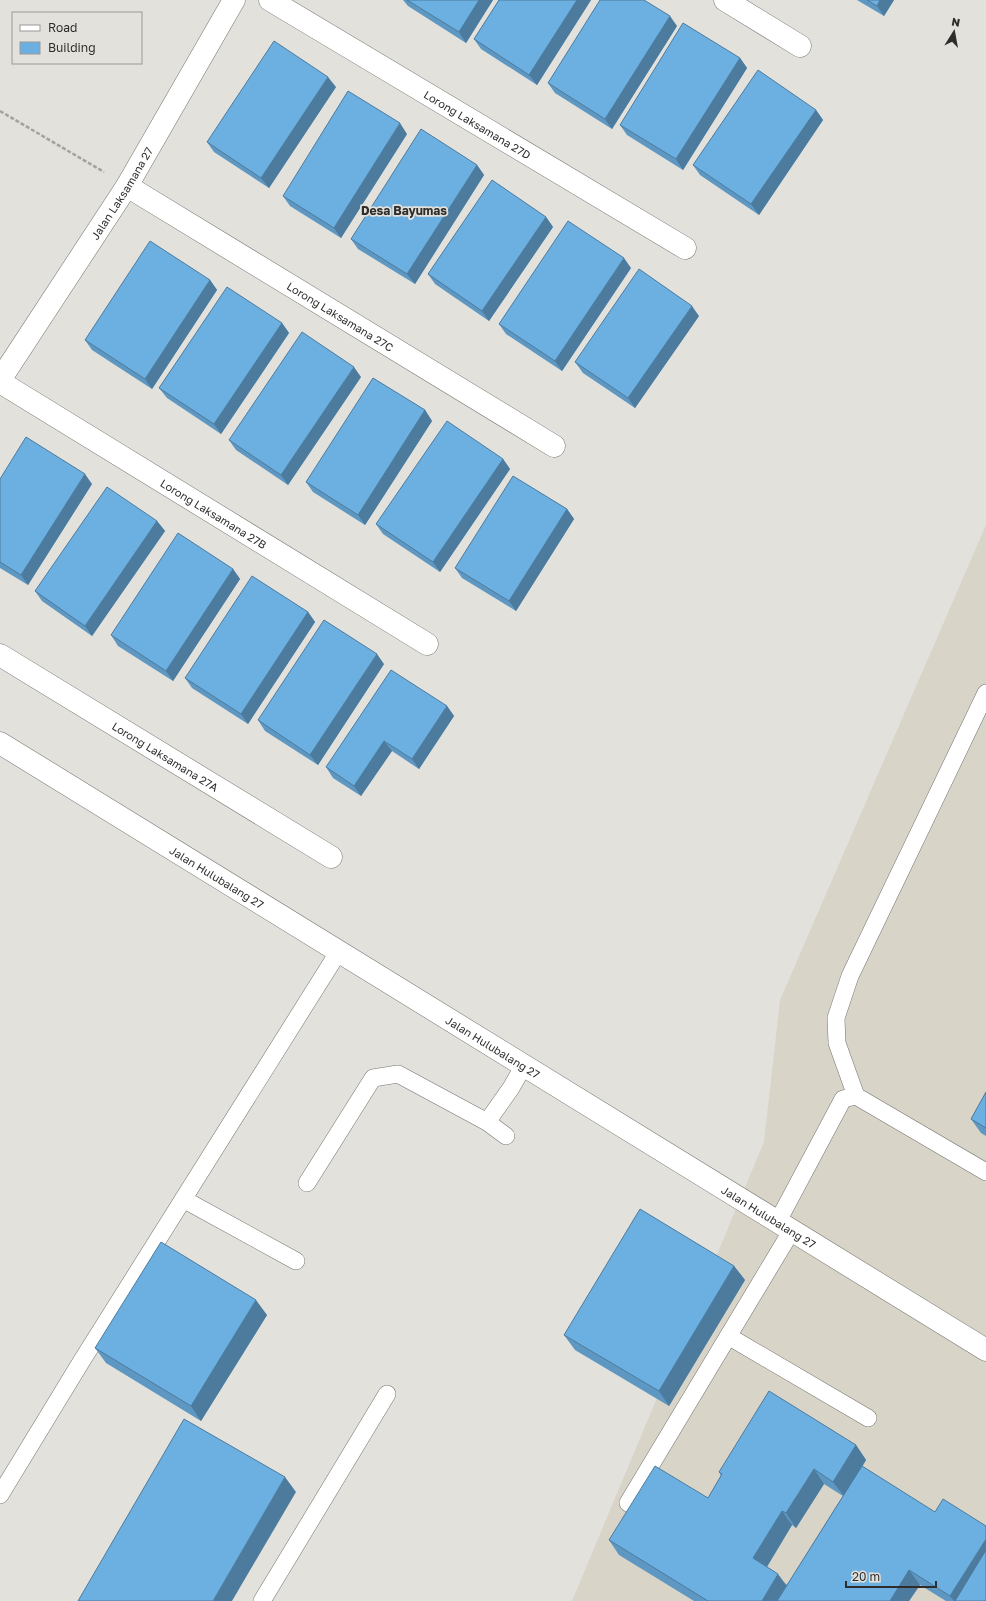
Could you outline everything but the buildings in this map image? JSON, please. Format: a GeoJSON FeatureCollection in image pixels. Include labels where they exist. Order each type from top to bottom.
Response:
{"type":"FeatureCollection","features":[{"type":"Feature","properties":{"kind":"street","name":"Jalan Laksamana 27"},"geometry":{"type":"LineString","coordinates":[[0,381],[127,186],[234,0]]}},
{"type":"Feature","properties":{"kind":"street","name":"Lorong Laksamana 27D"},"geometry":{"type":"LineString","coordinates":[[270,0],[685,248]]}},
{"type":"Feature","properties":{"kind":"street"},"geometry":{"type":"LineString","coordinates":[[725,0],[800,46]]}},
{"type":"Feature","properties":{"kind":"street","name":"Lorong Laksamana 27C"},"geometry":{"type":"LineString","coordinates":[[127,186],[554,446]]}},
{"type":"Feature","properties":{"kind":"street","name":"Lorong Laksamana 27B"},"geometry":{"type":"LineString","coordinates":[[0,381],[427,644]]}},
{"type":"Feature","properties":{"kind":"street","name":"Lorong Laksamana 27A"},"geometry":{"type":"LineString","coordinates":[[0,655],[331,856]]}},
{"type":"Feature","properties":{"kind":"street","name":"Jalan Hulubalang 27"},"geometry":{"type":"LineString","coordinates":[[0,743],[986,1350]]}},
{"type":"Feature","properties":{"kind":"lane"},"geometry":{"type":"LineString","coordinates":[[986,693],[850,976],[836,1018],[837,1043],[856,1096],[986,1172]]}},
{"type":"Feature","properties":{"kind":"lane"},"geometry":{"type":"LineString","coordinates":[[0,1495],[183,1199],[339,951]]}},
{"type":"Feature","properties":{"kind":"lane"},"geometry":{"type":"LineString","coordinates":[[487,1122],[511,1088],[524,1065]]}},
{"type":"Feature","properties":{"kind":"lane"},"geometry":{"type":"LineString","coordinates":[[307,1183],[374,1078],[398,1074],[487,1122],[506,1136]]}},
{"type":"Feature","properties":{"kind":"lane"},"geometry":{"type":"LineString","coordinates":[[628,1503],[728,1336],[785,1226],[843,1099],[856,1096]]}},
{"type":"Feature","properties":{"kind":"lane"},"geometry":{"type":"LineString","coordinates":[[183,1199],[296,1262]]}},
{"type":"Feature","properties":{"kind":"lane"},"geometry":{"type":"LineString","coordinates":[[728,1336],[868,1418]]}},
{"type":"Feature","properties":{"kind":"lane"},"geometry":{"type":"LineString","coordinates":[[262,1601],[387,1394]]}},
{"type":"Feature","properties":{"kind":"path"},"geometry":{"type":"LineString","coordinates":[[0,111],[127,186]]}},
{"type":"Feature","properties":{"kind":"shaded area"},"geometry":{"type":"Polygon","coordinates":[[[986,525],[986,1601],[572,1601],[764,1142],[780,1000],[986,525]]]}},
{"type":"Feature","properties":{"kind":"district","name":"Desa Bayumas"},"geometry":{"type":"Point","coordinates":[404,210]}}]}
